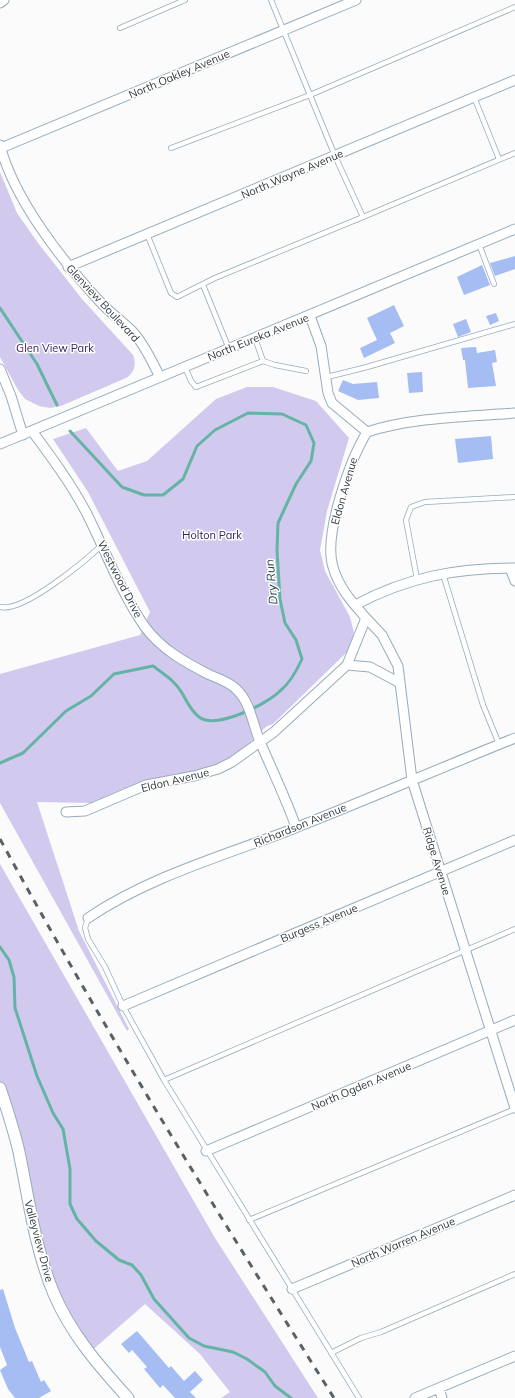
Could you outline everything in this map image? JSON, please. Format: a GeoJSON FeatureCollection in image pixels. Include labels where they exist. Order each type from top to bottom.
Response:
{"type":"FeatureCollection","features":[{"type":"Feature","properties":{"kind":"street"},"geometry":{"type":"LineString","coordinates":[[0,3],[4,0]]}},
{"type":"Feature","properties":{"kind":"street","name":"North Oakley Avenue"},"geometry":{"type":"LineString","coordinates":[[0,147],[356,0]]}},
{"type":"Feature","properties":{"kind":"street","name":"North Wayne Avenue"},"geometry":{"type":"LineString","coordinates":[[68,267],[515,80]]}},
{"type":"Feature","properties":{"kind":"street","name":"Glenview Boulevard"},"geometry":{"type":"LineString","coordinates":[[0,147],[32,214],[68,267],[103,304],[134,333],[146,350],[160,377]]}},
{"type":"Feature","properties":{"kind":"street","name":"North Eureka Avenue"},"geometry":{"type":"LineString","coordinates":[[0,444],[310,316],[515,229]]}},
{"type":"Feature","properties":{"kind":"street"},"geometry":{"type":"LineString","coordinates":[[310,316],[321,346],[327,377],[328,393],[332,402],[366,432],[389,425],[411,421],[515,413]]}},
{"type":"Feature","properties":{"kind":"street"},"geometry":{"type":"LineString","coordinates":[[0,369],[23,435]]}},
{"type":"Feature","properties":{"kind":"street","name":"Westwood Drive"},"geometry":{"type":"LineString","coordinates":[[32,431],[58,465],[86,512],[136,614],[150,632],[165,648],[238,690],[253,721],[260,742],[296,827]]}},
{"type":"Feature","properties":{"kind":"street","name":"Eldon Avenue"},"geometry":{"type":"LineString","coordinates":[[66,812],[85,811],[146,786],[194,776],[218,769],[232,762],[260,742],[325,687],[347,665],[366,618],[345,594],[333,567],[330,552],[331,537],[348,471],[356,449],[366,432]]}},
{"type":"Feature","properties":{"kind":"street"},"geometry":{"type":"LineString","coordinates":[[355,605],[372,596],[417,579],[443,572],[465,569],[512,568],[515,581]]}},
{"type":"Feature","properties":{"kind":"street","name":"Ridge Avenue"},"geometry":{"type":"LineString","coordinates":[[366,618],[382,635],[398,666],[412,780],[515,1108]]}},
{"type":"Feature","properties":{"kind":"street"},"geometry":{"type":"LineString","coordinates":[[347,665],[370,667],[400,683]]}},
{"type":"Feature","properties":{"kind":"street","name":"Richardson Avenue"},"geometry":{"type":"LineString","coordinates":[[88,918],[122,897],[202,863],[296,827],[515,738]]}},
{"type":"Feature","properties":{"kind":"street","name":"Burgess Avenue"},"geometry":{"type":"LineString","coordinates":[[123,1006],[515,840]]}},
{"type":"Feature","properties":{"kind":"street","name":"North Ogden Avenue"},"geometry":{"type":"LineString","coordinates":[[206,1151],[515,1020]]}},
{"type":"Feature","properties":{"kind":"street","name":"Valleyview Drive"},"geometry":{"type":"LineString","coordinates":[[0,1088],[19,1151],[36,1237],[54,1293],[73,1329],[89,1353],[128,1398]]}},
{"type":"Feature","properties":{"kind":"street","name":"North Warren Avenue"},"geometry":{"type":"LineString","coordinates":[[292,1289],[515,1195]]}},
{"type":"Feature","properties":{"kind":"street"},"geometry":{"type":"LineString","coordinates":[[415,1398],[515,1356]]}},
{"type":"Feature","properties":{"kind":"street"},"geometry":{"type":"LineString","coordinates":[[439,1388],[442,1398]]}},
{"type":"Feature","properties":{"kind":"lane"},"geometry":{"type":"LineString","coordinates":[[120,28],[185,0]]}},
{"type":"Feature","properties":{"kind":"lane"},"geometry":{"type":"LineString","coordinates":[[271,0],[335,156],[363,217]]}},
{"type":"Feature","properties":{"kind":"lane"},"geometry":{"type":"LineString","coordinates":[[171,148],[310,95],[515,6]]}},
{"type":"Feature","properties":{"kind":"lane"},"geometry":{"type":"LineString","coordinates":[[474,97],[499,159]]}},
{"type":"Feature","properties":{"kind":"lane"},"geometry":{"type":"LineString","coordinates":[[147,234],[171,293],[177,297],[215,278],[515,152]]}},
{"type":"Feature","properties":{"kind":"lane"},"geometry":{"type":"LineString","coordinates":[[479,244],[494,284]]}},
{"type":"Feature","properties":{"kind":"lane"},"geometry":{"type":"LineString","coordinates":[[203,285],[229,349]]}},
{"type":"Feature","properties":{"kind":"lane"},"geometry":{"type":"LineString","coordinates":[[327,377],[367,367],[515,324]]}},
{"type":"Feature","properties":{"kind":"lane"},"geometry":{"type":"LineString","coordinates":[[255,338],[263,361]]}},
{"type":"Feature","properties":{"kind":"lane"},"geometry":{"type":"LineString","coordinates":[[185,367],[191,381],[196,387],[263,361],[275,366],[306,371]]}},
{"type":"Feature","properties":{"kind":"lane"},"geometry":{"type":"LineString","coordinates":[[417,579],[406,520],[411,507],[425,502],[515,497]]}},
{"type":"Feature","properties":{"kind":"lane"},"geometry":{"type":"LineString","coordinates":[[0,607],[14,606],[39,593],[83,562],[102,545]]}},
{"type":"Feature","properties":{"kind":"lane"},"geometry":{"type":"LineString","coordinates":[[443,572],[483,705],[499,744]]}},
{"type":"Feature","properties":{"kind":"lane"},"geometry":{"type":"LineString","coordinates":[[88,918],[85,928],[88,939],[105,967],[123,1006],[164,1080],[206,1151],[359,1398]]}},
{"type":"Feature","properties":{"kind":"lane"},"geometry":{"type":"LineString","coordinates":[[164,1080],[465,950],[515,930]]}},
{"type":"Feature","properties":{"kind":"lane"},"geometry":{"type":"LineString","coordinates":[[249,1220],[515,1108]]}},
{"type":"Feature","properties":{"kind":"lane"},"geometry":{"type":"LineString","coordinates":[[331,1353],[361,1338],[381,1332],[515,1274]]}},
{"type":"Feature","properties":{"kind":"green space","name":"Glen View Park"},"geometry":{"type":"Polygon","coordinates":[[[0,172],[17,213],[38,243],[82,299],[133,355],[135,362],[131,374],[126,378],[61,406],[50,408],[39,406],[25,399],[18,390],[0,357],[0,172]]]}},
{"type":"Feature","properties":{"kind":"green space","name":"Holton Park"},"geometry":{"type":"Polygon","coordinates":[[[247,387],[273,387],[316,401],[349,438],[327,511],[320,550],[325,571],[350,617],[354,633],[348,651],[273,724],[267,726],[238,754],[205,770],[150,780],[123,789],[91,803],[37,802],[79,931],[129,1029],[127,1031],[0,803],[0,674],[140,635],[150,612],[88,492],[53,439],[86,428],[118,471],[147,461],[216,399],[247,387]]]}},
{"type":"Feature","properties":{"kind":"green space"},"geometry":{"type":"Polygon","coordinates":[[[0,864],[215,1238],[318,1398],[221,1398],[230,1392],[200,1354],[145,1304],[89,1353],[54,1293],[0,1088],[0,864]]]}},
{"type":"Feature","properties":{"kind":"building"},"geometry":{"type":"Polygon","coordinates":[[[515,256],[515,269],[495,276],[490,263],[515,256]]]}},
{"type":"Feature","properties":{"kind":"building"},"geometry":{"type":"Polygon","coordinates":[[[482,265],[490,285],[464,295],[457,277],[482,265]]]}},
{"type":"Feature","properties":{"kind":"building"},"geometry":{"type":"Polygon","coordinates":[[[394,305],[404,326],[390,333],[395,343],[364,358],[360,348],[377,340],[367,318],[394,305]]]}},
{"type":"Feature","properties":{"kind":"building"},"geometry":{"type":"Polygon","coordinates":[[[496,313],[499,321],[490,325],[486,316],[496,313]]]}},
{"type":"Feature","properties":{"kind":"building"},"geometry":{"type":"Polygon","coordinates":[[[466,319],[471,332],[458,337],[453,324],[466,319]]]}},
{"type":"Feature","properties":{"kind":"building"},"geometry":{"type":"Polygon","coordinates":[[[476,347],[477,353],[495,350],[497,362],[492,363],[496,386],[468,388],[465,360],[463,360],[461,348],[476,347]]]}},
{"type":"Feature","properties":{"kind":"building"},"geometry":{"type":"Polygon","coordinates":[[[422,372],[423,392],[409,393],[407,373],[422,372]]]}},
{"type":"Feature","properties":{"kind":"building"},"geometry":{"type":"Polygon","coordinates":[[[343,380],[353,384],[377,382],[379,398],[358,400],[338,391],[343,380]]]}},
{"type":"Feature","properties":{"kind":"building"},"geometry":{"type":"Polygon","coordinates":[[[491,436],[493,459],[458,463],[455,439],[491,436]]]}},
{"type":"Feature","properties":{"kind":"building"},"geometry":{"type":"Polygon","coordinates":[[[3,1289],[15,1328],[29,1362],[32,1361],[41,1382],[44,1380],[51,1391],[39,1398],[15,1398],[8,1389],[0,1370],[7,1365],[0,1347],[0,1290],[3,1289]]]}},
{"type":"Feature","properties":{"kind":"building"},"geometry":{"type":"Polygon","coordinates":[[[137,1331],[169,1368],[171,1366],[184,1381],[195,1371],[203,1380],[190,1392],[196,1398],[175,1398],[163,1385],[160,1388],[144,1369],[147,1367],[132,1350],[129,1353],[121,1344],[137,1331]]]}},
{"type":"Feature","properties":{"kind":"waterway","name":"Dry Run"},"geometry":{"type":"LineString","coordinates":[[0,308],[37,364],[57,405]]}},
{"type":"Feature","properties":{"kind":"waterway","name":"Dry Run"},"geometry":{"type":"LineString","coordinates":[[0,763],[23,753],[66,711],[91,696],[114,674],[153,666],[176,685],[191,709],[199,717],[207,720],[217,720],[241,714],[273,696],[284,688],[302,659],[296,640],[285,623],[280,599],[277,550],[278,523],[296,484],[311,461],[314,443],[306,425],[282,414],[248,413],[215,430],[197,446],[183,479],[163,495],[144,495],[122,487],[70,431]]}},
{"type":"Feature","properties":{"kind":"waterway"},"geometry":{"type":"LineString","coordinates":[[0,947],[9,960],[14,977],[15,1008],[37,1076],[53,1113],[63,1129],[70,1169],[70,1204],[77,1219],[96,1241],[119,1260],[132,1265],[141,1275],[154,1299],[189,1338],[204,1346],[233,1352],[247,1359],[265,1372],[275,1386],[291,1398]]}},
{"type":"Feature","properties":{"kind":"railway"},"geometry":{"type":"LineString","coordinates":[[0,839],[39,910],[162,1121],[334,1398]]}}]}
